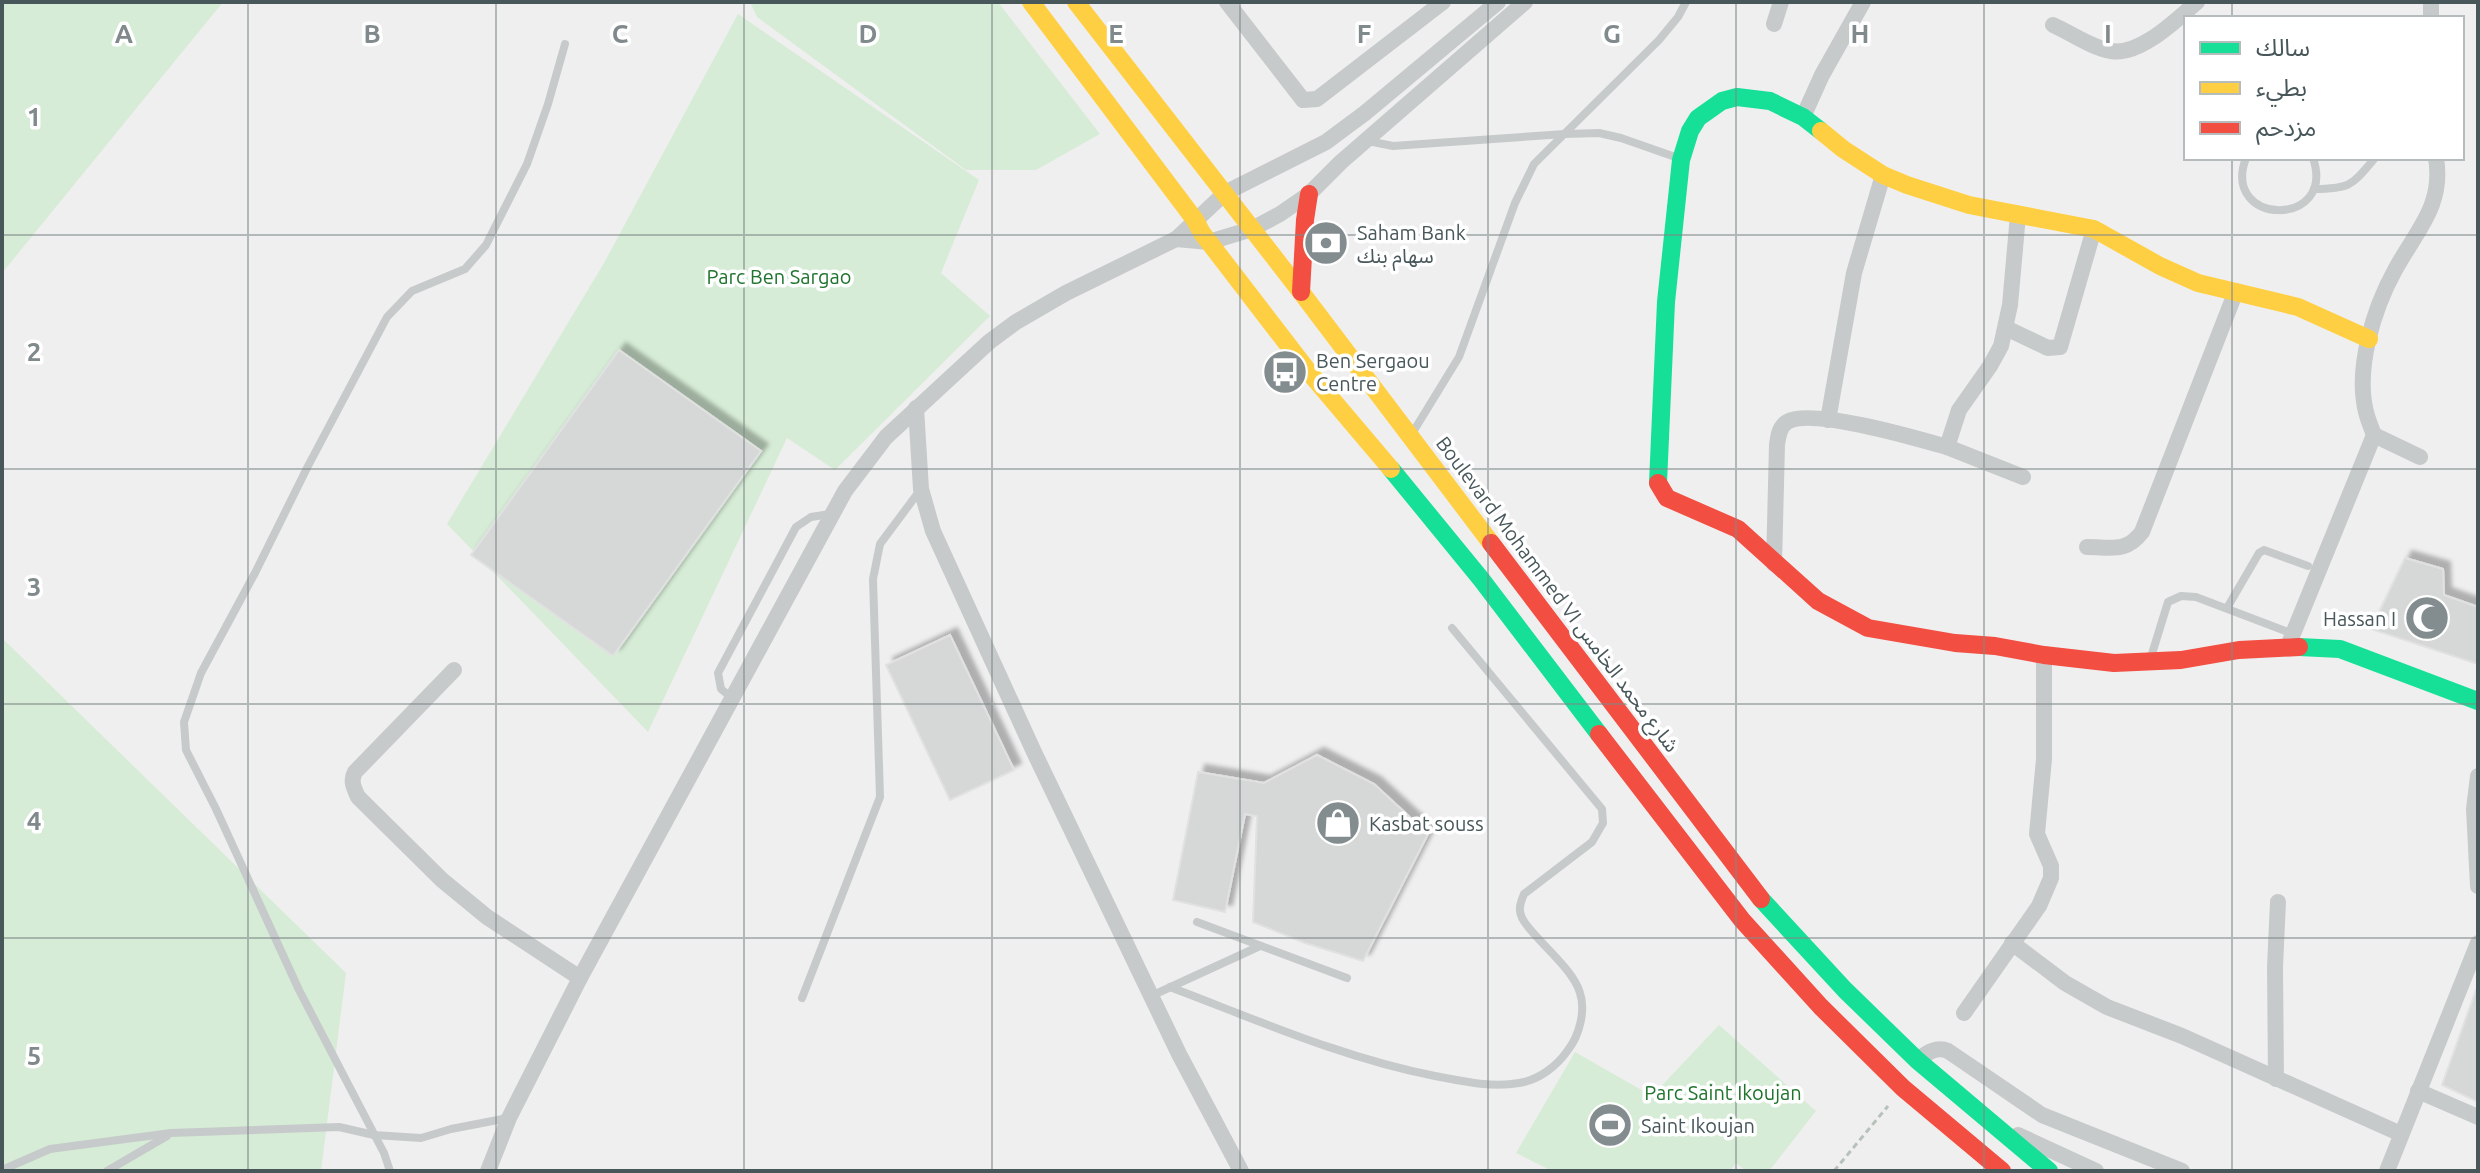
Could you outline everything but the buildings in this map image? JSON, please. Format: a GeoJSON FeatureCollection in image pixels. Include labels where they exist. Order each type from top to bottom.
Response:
{"type":"FeatureCollection","features":[{"type":"Feature","properties":{"kind":"main road"},"geometry":{"type":"LineString","coordinates":[[1031,2],[1308,371],[1481,579],[1742,920],[1821,1007],[1903,1088],[2002,1171]]}},
{"type":"Feature","properties":{"kind":"main road","name":"Boulevard Mohammed VI شارع محمد الخامس"},"geometry":{"type":"LineString","coordinates":[[1076,2],[1411,436],[1760,898],[1845,990],[1917,1060],[2049,1171]]}},
{"type":"Feature","properties":{"kind":"main road"},"geometry":{"type":"LineString","coordinates":[[2369,339],[2298,307],[2198,283],[2160,266],[2094,229],[1935,196],[1883,175],[1843,149],[1803,117],[1770,101],[1737,97],[1722,101],[1698,118],[1690,131],[1681,160],[1666,302],[1658,486],[1661,493],[1676,504],[1738,529],[1818,601],[1868,628],[1913,637],[2114,663],[2150,661],[2290,640],[2363,656],[2478,701]]}},
{"type":"Feature","properties":{"kind":"main road"},"geometry":{"type":"LineString","coordinates":[[1301,292],[1309,194]]}},
{"type":"Feature","properties":{"kind":"street"},"geometry":{"type":"LineString","coordinates":[[1227,2],[1297,93],[1303,100],[1310,101],[1340,83],[1443,2]]}},
{"type":"Feature","properties":{"kind":"street"},"geometry":{"type":"LineString","coordinates":[[488,1171],[509,1118],[580,978],[845,491],[874,450],[989,342],[1016,322],[1066,293],[1176,239],[1225,193],[1326,142],[1498,2]]}},
{"type":"Feature","properties":{"kind":"street"},"geometry":{"type":"LineString","coordinates":[[1176,239],[1209,242],[1252,229],[1309,194],[1341,162],[1525,2]]}},
{"type":"Feature","properties":{"kind":"street"},"geometry":{"type":"LineString","coordinates":[[1774,24],[1781,2]]}},
{"type":"Feature","properties":{"kind":"street"},"geometry":{"type":"LineString","coordinates":[[1803,117],[1822,75],[1863,2]]}},
{"type":"Feature","properties":{"kind":"street"},"geometry":{"type":"LineString","coordinates":[[2053,25],[2109,51],[2125,52],[2137,48],[2164,30],[2197,2]]}},
{"type":"Feature","properties":{"kind":"street"},"geometry":{"type":"LineString","coordinates":[[2290,640],[2374,435],[2366,411],[2363,382],[2369,339],[2381,296],[2431,212],[2437,192],[2436,160]]}},
{"type":"Feature","properties":{"kind":"street"},"geometry":{"type":"LineString","coordinates":[[1828,420],[1854,273],[1883,175]]}},
{"type":"Feature","properties":{"kind":"street"},"geometry":{"type":"LineString","coordinates":[[1947,447],[1959,410],[2001,346],[2013,278],[2018,215]]}},
{"type":"Feature","properties":{"kind":"street"},"geometry":{"type":"LineString","coordinates":[[2006,328],[2048,348],[2060,347],[2094,229]]}},
{"type":"Feature","properties":{"kind":"street"},"geometry":{"type":"LineString","coordinates":[[2087,547],[2125,548],[2142,532],[2236,291]]}},
{"type":"Feature","properties":{"kind":"street"},"geometry":{"type":"LineString","coordinates":[[916,408],[921,489],[933,531],[1151,996],[1241,1171]]}},
{"type":"Feature","properties":{"kind":"street"},"geometry":{"type":"LineString","coordinates":[[1774,564],[1777,445],[1779,432],[1786,422],[1828,420],[1873,427],[1947,447],[2023,477]]}},
{"type":"Feature","properties":{"kind":"street"},"geometry":{"type":"LineString","coordinates":[[2374,435],[2420,457]]}},
{"type":"Feature","properties":{"kind":"street"},"geometry":{"type":"LineString","coordinates":[[1964,1013],[2039,906],[2051,878],[2051,866],[2037,834],[2044,759],[2044,655]]}},
{"type":"Feature","properties":{"kind":"street"},"geometry":{"type":"LineString","coordinates":[[454,670],[355,772],[352,778],[358,797],[442,880],[487,917],[580,978]]}},
{"type":"Feature","properties":{"kind":"street"},"geometry":{"type":"LineString","coordinates":[[2478,776],[2474,809],[2478,886]]}},
{"type":"Feature","properties":{"kind":"street"},"geometry":{"type":"LineString","coordinates":[[2276,1079],[2278,902]]}},
{"type":"Feature","properties":{"kind":"street"},"geometry":{"type":"LineString","coordinates":[[2012,943],[2065,983],[2107,1007],[2182,1036],[2401,1134]]}},
{"type":"Feature","properties":{"kind":"street"},"geometry":{"type":"LineString","coordinates":[[2387,1171],[2478,943]]}},
{"type":"Feature","properties":{"kind":"street"},"geometry":{"type":"LineString","coordinates":[[1917,1060],[1931,1051],[1948,1051],[2042,1115],[2182,1171]]}},
{"type":"Feature","properties":{"kind":"street"},"geometry":{"type":"LineString","coordinates":[[2418,1091],[2478,1117]]}},
{"type":"Feature","properties":{"kind":"street"},"geometry":{"type":"LineString","coordinates":[[1992,1123],[2096,1171]]}},
{"type":"Feature","properties":{"kind":"lane"},"geometry":{"type":"LineString","coordinates":[[1411,436],[1459,357],[1515,203],[1534,164],[1659,40],[1686,2]]}},
{"type":"Feature","properties":{"kind":"lane"},"geometry":{"type":"LineString","coordinates":[[390,1171],[299,990],[186,750],[184,722],[201,673],[387,317],[412,291],[465,269],[486,245],[527,164],[565,44]]}},
{"type":"Feature","properties":{"kind":"lane"},"geometry":{"type":"LineString","coordinates":[[1367,141],[1393,146],[1599,133],[1681,160]]}},
{"type":"Feature","properties":{"kind":"lane"},"geometry":{"type":"LineString","coordinates":[[2245,160],[2243,181],[2252,200],[2270,211],[2291,210],[2301,205],[2314,189],[2314,160]]}},
{"type":"Feature","properties":{"kind":"lane"},"geometry":{"type":"LineString","coordinates":[[2314,189],[2349,186],[2373,160]]}},
{"type":"Feature","properties":{"kind":"lane"},"geometry":{"type":"LineString","coordinates":[[802,998],[880,797],[873,579],[880,544],[921,489]]}},
{"type":"Feature","properties":{"kind":"lane"},"geometry":{"type":"LineString","coordinates":[[733,699],[721,689],[718,673],[796,527],[811,517],[833,514]]}},
{"type":"Feature","properties":{"kind":"lane"},"geometry":{"type":"LineString","coordinates":[[2227,608],[2259,553],[2264,550],[2308,566]]}},
{"type":"Feature","properties":{"kind":"lane"},"geometry":{"type":"LineString","coordinates":[[2150,661],[2168,602],[2174,598],[2196,597],[2227,608],[2290,640]]}},
{"type":"Feature","properties":{"kind":"lane"},"geometry":{"type":"LineString","coordinates":[[1170,987],[1382,1065],[1453,1080],[1520,1083],[1543,1074],[1561,1060],[1575,1040],[1582,1013],[1581,994],[1570,971],[1524,923],[1519,912],[1524,894],[1592,842],[1603,823],[1602,809],[1452,628]]}},
{"type":"Feature","properties":{"kind":"lane"},"geometry":{"type":"LineString","coordinates":[[1197,922],[1347,978]]}},
{"type":"Feature","properties":{"kind":"lane"},"geometry":{"type":"LineString","coordinates":[[1151,996],[1260,946]]}},
{"type":"Feature","properties":{"kind":"lane"},"geometry":{"type":"LineString","coordinates":[[2,1170],[50,1149],[171,1133],[339,1127],[374,1135],[421,1138],[509,1118]]}},
{"type":"Feature","properties":{"kind":"lane"},"geometry":{"type":"LineString","coordinates":[[107,1171],[171,1133]]}},
{"type":"Feature","properties":{"kind":"path"},"geometry":{"type":"LineString","coordinates":[[1834,1171],[1903,1088]]}},
{"type":"Feature","properties":{"kind":"green space"},"geometry":{"type":"Polygon","coordinates":[[[2,2],[223,2],[2,273],[2,2]]]}},
{"type":"Feature","properties":{"kind":"green space"},"geometry":{"type":"Polygon","coordinates":[[[750,2],[998,2],[1100,134],[1036,170],[966,170],[757,17],[750,2]]]}},
{"type":"Feature","properties":{"kind":"green space","name":"Parc Ben Sargao"},"geometry":{"type":"Polygon","coordinates":[[[738,14],[979,180],[941,273],[990,316],[835,470],[787,438],[648,732],[447,524],[604,263],[738,14]]]}},
{"type":"Feature","properties":{"kind":"green space"},"geometry":{"type":"Polygon","coordinates":[[[2,638],[346,973],[321,1171],[2,1171],[2,638]]]}},
{"type":"Feature","properties":{"kind":"green space","name":"Parc Saint Ikoujan"},"geometry":{"type":"Polygon","coordinates":[[[1719,1025],[1816,1111],[1769,1171],[1746,1171],[1736,1163],[1730,1171],[1552,1171],[1516,1153],[1575,1052],[1652,1096],[1719,1025]]]}},
{"type":"Feature","properties":{"kind":"traffic: fast"},"geometry":{"type":"LineString","coordinates":[[1658,483],[1666,302],[1681,160],[1690,131],[1698,118],[1722,101],[1737,97],[1770,101],[1803,117],[1821,131]]}},
{"type":"Feature","properties":{"kind":"traffic: fast"},"geometry":{"type":"LineString","coordinates":[[1391,469],[1481,579],[1599,734]]}},
{"type":"Feature","properties":{"kind":"traffic: fast"},"geometry":{"type":"LineString","coordinates":[[2299,647],[2340,649],[2478,701]]}},
{"type":"Feature","properties":{"kind":"traffic: fast"},"geometry":{"type":"LineString","coordinates":[[1761,899],[1845,990],[1917,1060],[2049,1171]]}},
{"type":"Feature","properties":{"kind":"traffic: slow"},"geometry":{"type":"LineString","coordinates":[[1031,2],[1308,371],[1391,469]]}},
{"type":"Feature","properties":{"kind":"traffic: slow"},"geometry":{"type":"LineString","coordinates":[[1076,2],[1491,543]]}},
{"type":"Feature","properties":{"kind":"traffic: slow"},"geometry":{"type":"LineString","coordinates":[[1821,131],[1883,175],[1907,185],[1969,205],[2094,229],[2160,266],[2198,283],[2298,307],[2369,339]]}},
{"type":"Feature","properties":{"kind":"traffic: jam"},"geometry":{"type":"LineString","coordinates":[[1301,292],[1309,194]]}},
{"type":"Feature","properties":{"kind":"traffic: jam"},"geometry":{"type":"LineString","coordinates":[[1658,483],[1667,498],[1738,529],[1818,601],[1868,628],[1955,643],[2114,663],[2181,660],[2239,650],[2299,647]]}},
{"type":"Feature","properties":{"kind":"traffic: jam"},"geometry":{"type":"LineString","coordinates":[[1491,543],[1761,899]]}},
{"type":"Feature","properties":{"kind":"traffic: jam"},"geometry":{"type":"LineString","coordinates":[[1599,734],[1742,920],[1821,1007],[1903,1088],[2002,1171]]}},
{"type":"Feature","properties":{"kind":"place","name":"Saham Bank سهام بنك"},"geometry":{"type":"Point","coordinates":[1326,243]}},
{"type":"Feature","properties":{"kind":"place","name":"Ben Sergaou Centre"},"geometry":{"type":"Point","coordinates":[1285,372]}},
{"type":"Feature","properties":{"kind":"place","name":"Hassan I"},"geometry":{"type":"Point","coordinates":[2427,618]}},
{"type":"Feature","properties":{"kind":"place","name":"Kasbat souss"},"geometry":{"type":"Point","coordinates":[1338,823]}},
{"type":"Feature","properties":{"kind":"place","name":"Saint Ikoujan"},"geometry":{"type":"Point","coordinates":[1610,1125]}}]}
